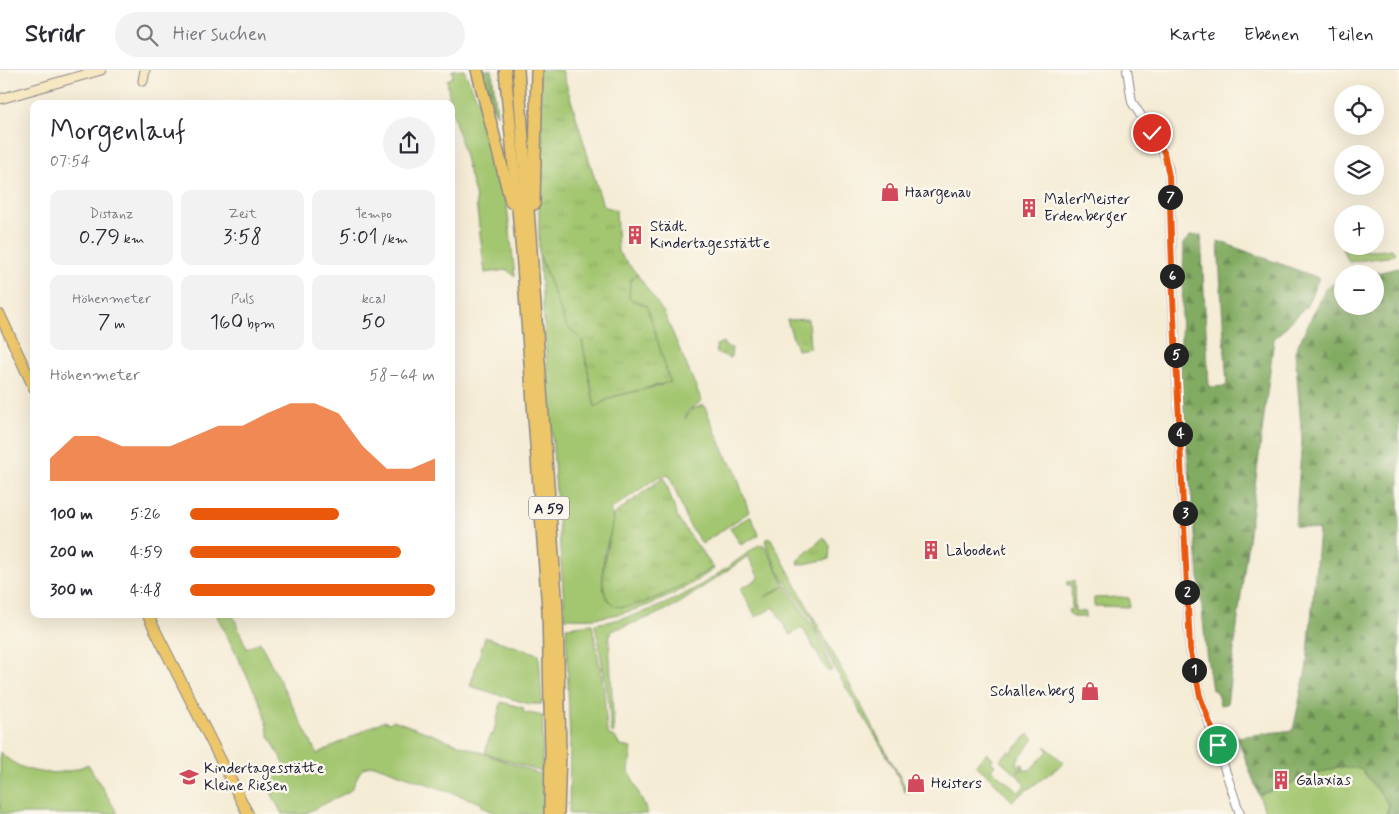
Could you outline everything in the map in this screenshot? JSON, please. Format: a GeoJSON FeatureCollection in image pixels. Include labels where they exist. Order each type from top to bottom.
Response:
{"type":"FeatureCollection","features":[{"type":"Feature","properties":{"kind":"highway"},"geometry":{"type":"LineString","coordinates":[[477,70],[503,164],[522,252]]}},
{"type":"Feature","properties":{"kind":"highway","name":"A 59"},"geometry":{"type":"LineString","coordinates":[[506,70],[522,252],[548,610],[551,752],[550,814]]}},
{"type":"Feature","properties":{"kind":"highway","name":"A 59"},"geometry":{"type":"LineString","coordinates":[[518,70],[557,610],[560,752],[558,814]]}},
{"type":"Feature","properties":{"kind":"highway"},"geometry":{"type":"LineString","coordinates":[[533,268],[536,70]]}},
{"type":"Feature","properties":{"kind":"main road"},"geometry":{"type":"LineString","coordinates":[[0,99],[101,70]]}},
{"type":"Feature","properties":{"kind":"main road"},"geometry":{"type":"LineString","coordinates":[[143,81],[146,70]]}},
{"type":"Feature","properties":{"kind":"main road"},"geometry":{"type":"LineString","coordinates":[[0,315],[30,379]]}},
{"type":"Feature","properties":{"kind":"main road"},"geometry":{"type":"LineString","coordinates":[[149,618],[248,814]]}},
{"type":"Feature","properties":{"kind":"street"},"geometry":{"type":"LineString","coordinates":[[1127,70],[1132,102],[1162,148],[1169,172],[1172,289],[1190,648],[1200,696],[1240,814]]}},
{"type":"Feature","properties":{"kind":"green space"},"geometry":{"type":"Polygon","coordinates":[[[452,70],[464,70],[487,120],[506,197],[515,276],[507,270],[485,273],[475,194],[455,121],[455,100],[450,100],[447,80],[453,77],[452,70]]]}},
{"type":"Feature","properties":{"kind":"green space"},"geometry":{"type":"Polygon","coordinates":[[[481,70],[492,70],[497,115],[489,103],[481,70]]]}},
{"type":"Feature","properties":{"kind":"green space"},"geometry":{"type":"Polygon","coordinates":[[[539,70],[562,70],[603,206],[616,210],[618,252],[637,274],[630,281],[629,298],[647,306],[670,382],[612,397],[595,407],[582,340],[566,325],[539,254],[539,70]]]}},
{"type":"Feature","properties":{"kind":"green space"},"geometry":{"type":"Polygon","coordinates":[[[1201,235],[1209,387],[1227,386],[1218,241],[1319,278],[1306,307],[1274,339],[1227,704],[1220,705],[1216,690],[1212,690],[1206,651],[1180,374],[1184,242],[1190,236],[1201,235]]]}},
{"type":"Feature","properties":{"kind":"green space"},"geometry":{"type":"Polygon","coordinates":[[[1392,249],[1395,253],[1387,257],[1349,262],[1345,255],[1384,255],[1384,250],[1392,249]]]}},
{"type":"Feature","properties":{"kind":"green space"},"geometry":{"type":"Polygon","coordinates":[[[539,254],[566,325],[582,340],[595,407],[612,397],[662,385],[629,298],[630,281],[637,274],[664,313],[702,401],[689,410],[685,419],[692,409],[704,405],[729,463],[731,462],[734,467],[749,512],[702,544],[688,523],[669,474],[658,477],[610,510],[613,520],[603,563],[603,586],[607,599],[611,603],[620,606],[647,601],[678,587],[713,567],[714,569],[672,595],[642,607],[611,616],[565,618],[539,254]]]}},
{"type":"Feature","properties":{"kind":"green space"},"geometry":{"type":"Polygon","coordinates":[[[1399,268],[1399,814],[1386,814],[1389,805],[1361,769],[1337,767],[1259,795],[1237,737],[1293,730],[1307,665],[1319,530],[1295,526],[1302,440],[1295,351],[1326,288],[1334,284],[1334,315],[1384,315],[1384,271],[1399,268]]]}},
{"type":"Feature","properties":{"kind":"green space"},"geometry":{"type":"Polygon","coordinates":[[[808,319],[810,348],[797,350],[787,320],[808,319]]]}},
{"type":"Feature","properties":{"kind":"green space"},"geometry":{"type":"Polygon","coordinates":[[[723,342],[726,347],[732,348],[731,358],[717,353],[716,345],[723,342]]]}},
{"type":"Feature","properties":{"kind":"green space"},"geometry":{"type":"Polygon","coordinates":[[[664,477],[678,519],[713,567],[680,587],[651,600],[625,607],[615,606],[607,599],[603,576],[613,515],[664,477]]]}},
{"type":"Feature","properties":{"kind":"green space"},"geometry":{"type":"Polygon","coordinates":[[[751,516],[759,535],[741,545],[730,528],[751,516]]]}},
{"type":"Feature","properties":{"kind":"green space"},"geometry":{"type":"Polygon","coordinates":[[[770,537],[908,792],[905,792],[893,766],[835,669],[811,619],[778,571],[765,541],[770,537]]]}},
{"type":"Feature","properties":{"kind":"green space"},"geometry":{"type":"Polygon","coordinates":[[[824,537],[830,546],[829,559],[799,565],[798,560],[824,537]]]}},
{"type":"Feature","properties":{"kind":"green space"},"geometry":{"type":"Polygon","coordinates":[[[760,544],[765,546],[785,585],[765,597],[786,586],[815,630],[832,670],[829,672],[825,667],[802,627],[790,635],[774,607],[756,617],[740,589],[759,578],[748,556],[680,603],[653,616],[611,631],[609,639],[614,733],[611,732],[608,696],[595,624],[643,612],[683,595],[721,572],[760,544]]]}},
{"type":"Feature","properties":{"kind":"green space"},"geometry":{"type":"Polygon","coordinates":[[[1074,581],[1075,611],[1086,612],[1086,617],[1072,617],[1068,610],[1072,609],[1071,585],[1067,585],[1067,582],[1074,581]]]}},
{"type":"Feature","properties":{"kind":"green space"},"geometry":{"type":"Polygon","coordinates":[[[1094,598],[1129,598],[1129,607],[1094,606],[1094,598]]]}},
{"type":"Feature","properties":{"kind":"green space"},"geometry":{"type":"Polygon","coordinates":[[[218,618],[234,618],[247,649],[260,642],[317,754],[383,721],[390,723],[393,720],[545,776],[543,814],[500,814],[483,808],[481,803],[374,765],[360,772],[348,792],[304,814],[282,814],[265,780],[287,769],[269,736],[262,706],[218,618]]]}},
{"type":"Feature","properties":{"kind":"green space"},"geometry":{"type":"Polygon","coordinates":[[[592,624],[603,683],[607,731],[609,735],[615,737],[620,746],[632,748],[629,771],[648,814],[569,814],[570,743],[566,627],[592,624]]]}},
{"type":"Feature","properties":{"kind":"green space"},"geometry":{"type":"Polygon","coordinates":[[[485,637],[539,654],[542,704],[529,704],[470,686],[485,637]]]}},
{"type":"Feature","properties":{"kind":"green space"},"geometry":{"type":"Polygon","coordinates":[[[501,702],[524,708],[523,712],[543,716],[542,772],[485,753],[490,735],[493,735],[501,702]]]}},
{"type":"Feature","properties":{"kind":"green space"},"geometry":{"type":"Polygon","coordinates":[[[1028,734],[1034,739],[1018,759],[1017,765],[1023,764],[1016,774],[1000,760],[1008,751],[1011,753],[1028,734]]]}},
{"type":"Feature","properties":{"kind":"green space"},"geometry":{"type":"Polygon","coordinates":[[[1045,746],[1064,763],[1012,801],[988,775],[975,765],[987,753],[993,758],[991,762],[995,765],[991,769],[1019,792],[1025,785],[1017,775],[1024,765],[1023,770],[1030,770],[1048,751],[1045,746]]]}},
{"type":"Feature","properties":{"kind":"green space"},"geometry":{"type":"Polygon","coordinates":[[[0,752],[20,766],[42,772],[66,771],[88,764],[118,814],[0,814],[0,752]]]}},
{"type":"Feature","properties":{"kind":"green space"},"geometry":{"type":"Polygon","coordinates":[[[1337,767],[1361,769],[1389,805],[1386,814],[1266,814],[1259,795],[1337,767]]]}},
{"type":"Feature","properties":{"kind":"place","name":"Haargenau"},"geometry":{"type":"Point","coordinates":[890,192]}},
{"type":"Feature","properties":{"kind":"place","name":"MalerMeister Erdenberger"},"geometry":{"type":"Point","coordinates":[1029,208]}},
{"type":"Feature","properties":{"kind":"place","name":"Städt. Kindertagesstätte"},"geometry":{"type":"Point","coordinates":[635,235]}},
{"type":"Feature","properties":{"kind":"place","name":"Labodent"},"geometry":{"type":"Point","coordinates":[931,550]}},
{"type":"Feature","properties":{"kind":"place","name":"Schallenberg"},"geometry":{"type":"Point","coordinates":[1090,691]}},
{"type":"Feature","properties":{"kind":"place","name":"Kindertagesstätte Kleine Riesen"},"geometry":{"type":"Point","coordinates":[189,777]}},
{"type":"Feature","properties":{"kind":"place","name":"Galaxias"},"geometry":{"type":"Point","coordinates":[1281,780]}},
{"type":"Feature","properties":{"kind":"place","name":"Heisters"},"geometry":{"type":"Point","coordinates":[916,783]}},
{"type":"Feature","properties":{"kind":"route"},"geometry":{"type":"LineString","coordinates":[[1152,133],[1164,152],[1169,176],[1190,648],[1200,696],[1218,745]]}}]}
